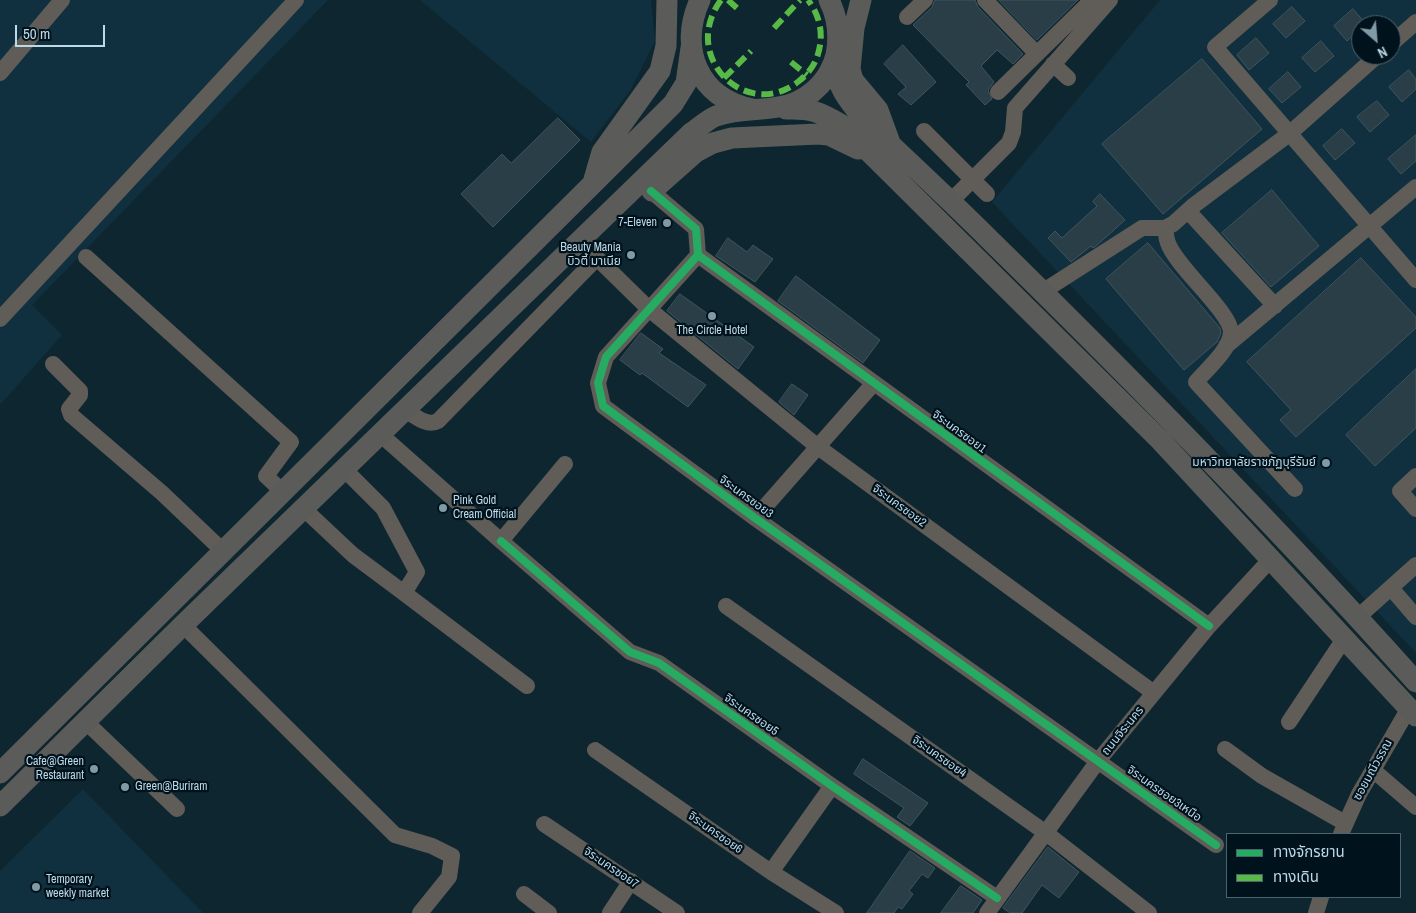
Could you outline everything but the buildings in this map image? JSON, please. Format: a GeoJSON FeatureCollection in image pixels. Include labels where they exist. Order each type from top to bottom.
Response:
{"type":"FeatureCollection","features":[{"type":"Feature","properties":{"kind":"main road"},"geometry":{"type":"LineString","coordinates":[[592,185],[602,152],[660,72],[666,46],[667,0]]}},
{"type":"Feature","properties":{"kind":"main road"},"geometry":{"type":"LineString","coordinates":[[861,0],[854,28],[850,69],[853,80],[878,110],[884,152]]}},
{"type":"Feature","properties":{"kind":"main road"},"geometry":{"type":"LineString","coordinates":[[691,48],[700,73],[707,84],[722,98],[740,106],[770,110],[797,103],[813,92],[825,79],[834,63],[839,38],[834,4]]}},
{"type":"Feature","properties":{"kind":"main road"},"geometry":{"type":"LineString","coordinates":[[0,773],[673,104],[686,83],[691,48],[690,32],[695,5]]}},
{"type":"Feature","properties":{"kind":"main road"},"geometry":{"type":"LineString","coordinates":[[834,63],[836,79],[844,95],[884,152],[1160,441],[1412,712]]}},
{"type":"Feature","properties":{"kind":"main road"},"geometry":{"type":"LineString","coordinates":[[0,806],[183,625],[592,231],[691,133],[715,116],[806,108],[822,113],[884,152]]}},
{"type":"Feature","properties":{"kind":"main road"},"geometry":{"type":"LineString","coordinates":[[592,231],[632,208],[696,152],[732,138],[818,134],[828,135],[884,152]]}},
{"type":"Feature","properties":{"kind":"main road"},"geometry":{"type":"LineString","coordinates":[[908,176],[950,202],[1183,432],[1358,617],[1416,682]]}},
{"type":"Feature","properties":{"kind":"street"},"geometry":{"type":"LineString","coordinates":[[0,73],[62,0]]}},
{"type":"Feature","properties":{"kind":"street"},"geometry":{"type":"LineString","coordinates":[[0,319],[296,0]]}},
{"type":"Feature","properties":{"kind":"street"},"geometry":{"type":"LineString","coordinates":[[907,17],[925,0]]}},
{"type":"Feature","properties":{"kind":"street"},"geometry":{"type":"LineString","coordinates":[[985,0],[1036,53]]}},
{"type":"Feature","properties":{"kind":"street"},"geometry":{"type":"LineString","coordinates":[[998,92],[1092,0]]}},
{"type":"Feature","properties":{"kind":"street"},"geometry":{"type":"LineString","coordinates":[[950,202],[1009,143],[1013,132],[1015,108],[1110,0]]}},
{"type":"Feature","properties":{"kind":"street"},"geometry":{"type":"LineString","coordinates":[[1270,0],[1215,47],[1416,280]]}},
{"type":"Feature","properties":{"kind":"street"},"geometry":{"type":"LineString","coordinates":[[1401,35],[1416,22]]}},
{"type":"Feature","properties":{"kind":"street"},"geometry":{"type":"LineString","coordinates":[[1052,64],[1068,78]]}},
{"type":"Feature","properties":{"kind":"street"},"geometry":{"type":"LineString","coordinates":[[1042,292],[1142,228],[1165,228],[1173,224],[1289,134],[1367,65]]}},
{"type":"Feature","properties":{"kind":"street"},"geometry":{"type":"LineString","coordinates":[[924,131],[987,194]]}},
{"type":"Feature","properties":{"kind":"street"},"geometry":{"type":"LineString","coordinates":[[1296,489],[1196,382],[1226,346],[1416,187]]}},
{"type":"Feature","properties":{"kind":"street"},"geometry":{"type":"LineString","coordinates":[[651,192],[696,229],[698,255]]}},
{"type":"Feature","properties":{"kind":"street"},"geometry":{"type":"LineString","coordinates":[[1188,211],[1275,306]]}},
{"type":"Feature","properties":{"kind":"street"},"geometry":{"type":"LineString","coordinates":[[1165,228],[1168,244],[1174,253],[1194,281],[1228,319],[1231,332],[1226,346]]}},
{"type":"Feature","properties":{"kind":"street","name":"จิระนครซอย3"},"geometry":{"type":"LineString","coordinates":[[698,255],[606,357],[598,383],[603,406],[755,518],[1098,761]]}},
{"type":"Feature","properties":{"kind":"street","name":"จิระนครซอย1"},"geometry":{"type":"LineString","coordinates":[[698,255],[1209,626]]}},
{"type":"Feature","properties":{"kind":"street"},"geometry":{"type":"LineString","coordinates":[[86,257],[291,442],[266,476],[283,492]]}},
{"type":"Feature","properties":{"kind":"street","name":"จิระนครซอย2"},"geometry":{"type":"LineString","coordinates":[[405,410],[427,423],[432,424],[438,421],[597,258],[650,310],[818,447],[1154,694]]}},
{"type":"Feature","properties":{"kind":"street"},"geometry":{"type":"LineString","coordinates":[[53,364],[80,391],[69,409],[72,415],[162,493],[223,551]]}},
{"type":"Feature","properties":{"kind":"street"},"geometry":{"type":"LineString","coordinates":[[755,518],[874,383]]}},
{"type":"Feature","properties":{"kind":"street","name":"จิระนครซอย5"},"geometry":{"type":"LineString","coordinates":[[380,434],[630,652],[659,663],[832,786],[993,908]]}},
{"type":"Feature","properties":{"kind":"street"},"geometry":{"type":"LineString","coordinates":[[501,541],[565,464]]}},
{"type":"Feature","properties":{"kind":"street"},"geometry":{"type":"LineString","coordinates":[[344,469],[383,508],[417,572],[404,593]]}},
{"type":"Feature","properties":{"kind":"street"},"geometry":{"type":"LineString","coordinates":[[1416,476],[1400,491],[1416,509]]}},
{"type":"Feature","properties":{"kind":"street"},"geometry":{"type":"LineString","coordinates":[[304,509],[353,555],[527,686]]}},
{"type":"Feature","properties":{"kind":"street","name":"ถนนจิระนคร"},"geometry":{"type":"LineString","coordinates":[[993,908],[1098,761],[1209,626],[1271,559]]}},
{"type":"Feature","properties":{"kind":"street"},"geometry":{"type":"LineString","coordinates":[[1358,617],[1416,566]]}},
{"type":"Feature","properties":{"kind":"street"},"geometry":{"type":"LineString","coordinates":[[1391,588],[1416,617]]}},
{"type":"Feature","properties":{"kind":"street","name":"จิระนครซอย4"},"geometry":{"type":"LineString","coordinates":[[726,606],[1046,832],[1149,913]]}},
{"type":"Feature","properties":{"kind":"street"},"geometry":{"type":"LineString","coordinates":[[183,625],[395,835],[432,846],[452,856],[449,878],[420,913]]}},
{"type":"Feature","properties":{"kind":"street"},"geometry":{"type":"LineString","coordinates":[[1289,722],[1344,639]]}},
{"type":"Feature","properties":{"kind":"street","name":"ซอยมณีวรรณ"},"geometry":{"type":"LineString","coordinates":[[1343,828],[1373,770],[1412,712]]}},
{"type":"Feature","properties":{"kind":"street"},"geometry":{"type":"LineString","coordinates":[[86,722],[177,809]]}},
{"type":"Feature","properties":{"kind":"street"},"geometry":{"type":"LineString","coordinates":[[1225,748],[1262,776],[1343,828]]}},
{"type":"Feature","properties":{"kind":"street","name":"จิระนครซอย6"},"geometry":{"type":"LineString","coordinates":[[595,750],[771,872],[836,913]]}},
{"type":"Feature","properties":{"kind":"street","name":"จิระนครซอย3เหนือ"},"geometry":{"type":"LineString","coordinates":[[1098,761],[1216,845]]}},
{"type":"Feature","properties":{"kind":"street"},"geometry":{"type":"LineString","coordinates":[[1373,770],[1416,807]]}},
{"type":"Feature","properties":{"kind":"street"},"geometry":{"type":"LineString","coordinates":[[771,872],[832,786]]}},
{"type":"Feature","properties":{"kind":"street","name":"จิระนครซอย7"},"geometry":{"type":"LineString","coordinates":[[544,824],[678,913]]}},
{"type":"Feature","properties":{"kind":"street"},"geometry":{"type":"LineString","coordinates":[[610,913],[631,881]]}},
{"type":"Feature","properties":{"kind":"street"},"geometry":{"type":"LineString","coordinates":[[524,894],[549,913]]}},
{"type":"Feature","properties":{"kind":"street"},"geometry":{"type":"LineString","coordinates":[[1316,913],[1321,898]]}},
{"type":"Feature","properties":{"kind":"shaded area"},"geometry":{"type":"Polygon","coordinates":[[[0,0],[328,0],[32,305],[62,335],[0,405],[0,0]]]}},
{"type":"Feature","properties":{"kind":"shaded area"},"geometry":{"type":"Polygon","coordinates":[[[420,0],[651,0],[655,41],[630,91],[591,142],[420,0]]]}},
{"type":"Feature","properties":{"kind":"shaded area","name":"มหาวิทยาลัยราชภัฏบุรีรัมย์"},"geometry":{"type":"Polygon","coordinates":[[[1160,0],[1416,0],[1416,653],[992,202],[1160,0]]]}},
{"type":"Feature","properties":{"kind":"shaded area"},"geometry":{"type":"Polygon","coordinates":[[[83,789],[203,913],[0,913],[0,871],[83,789]]]}},
{"type":"Feature","properties":{"kind":"marked path"},"geometry":{"type":"LineString","coordinates":[[721,0],[710,22],[708,43],[714,62],[725,78],[740,89],[759,94],[779,92],[799,81],[815,62],[820,47],[821,32],[818,19],[808,0]]}},
{"type":"Feature","properties":{"kind":"marked path"},"geometry":{"type":"LineString","coordinates":[[728,0],[739,10]]}},
{"type":"Feature","properties":{"kind":"marked path"},"geometry":{"type":"LineString","coordinates":[[774,28],[800,0]]}},
{"type":"Feature","properties":{"kind":"marked path"},"geometry":{"type":"LineString","coordinates":[[724,78],[751,51]]}},
{"type":"Feature","properties":{"kind":"marked path"},"geometry":{"type":"LineString","coordinates":[[791,62],[807,75]]}},
{"type":"Feature","properties":{"kind":"cycle path"},"geometry":{"type":"LineString","coordinates":[[651,191],[696,229],[698,255],[606,357],[598,383],[603,406],[755,518],[1216,845]]}},
{"type":"Feature","properties":{"kind":"cycle path"},"geometry":{"type":"LineString","coordinates":[[698,255],[1209,626]]}},
{"type":"Feature","properties":{"kind":"cycle path"},"geometry":{"type":"LineString","coordinates":[[501,541],[630,652],[659,663],[832,786],[997,898]]}},
{"type":"Feature","properties":{"kind":"place","name":"7-Eleven"},"geometry":{"type":"Point","coordinates":[667,223]}},
{"type":"Feature","properties":{"kind":"place","name":"Beauty Mania บิวตี้ มาเนีย"},"geometry":{"type":"Point","coordinates":[631,255]}},
{"type":"Feature","properties":{"kind":"place","name":"The Circle Hotel"},"geometry":{"type":"Point","coordinates":[712,316]}},
{"type":"Feature","properties":{"kind":"place","name":"มหาวิทยาลัยราชภัฏบุรีรัมย์"},"geometry":{"type":"Point","coordinates":[1326,463]}},
{"type":"Feature","properties":{"kind":"place","name":"Pink Gold Cream Official"},"geometry":{"type":"Point","coordinates":[443,508]}},
{"type":"Feature","properties":{"kind":"place","name":"Cafe@Green Restaurant"},"geometry":{"type":"Point","coordinates":[94,769]}},
{"type":"Feature","properties":{"kind":"place","name":"Green@Buriram"},"geometry":{"type":"Point","coordinates":[125,787]}},
{"type":"Feature","properties":{"kind":"place","name":"Temporary weekly market"},"geometry":{"type":"Point","coordinates":[36,887]}}]}
